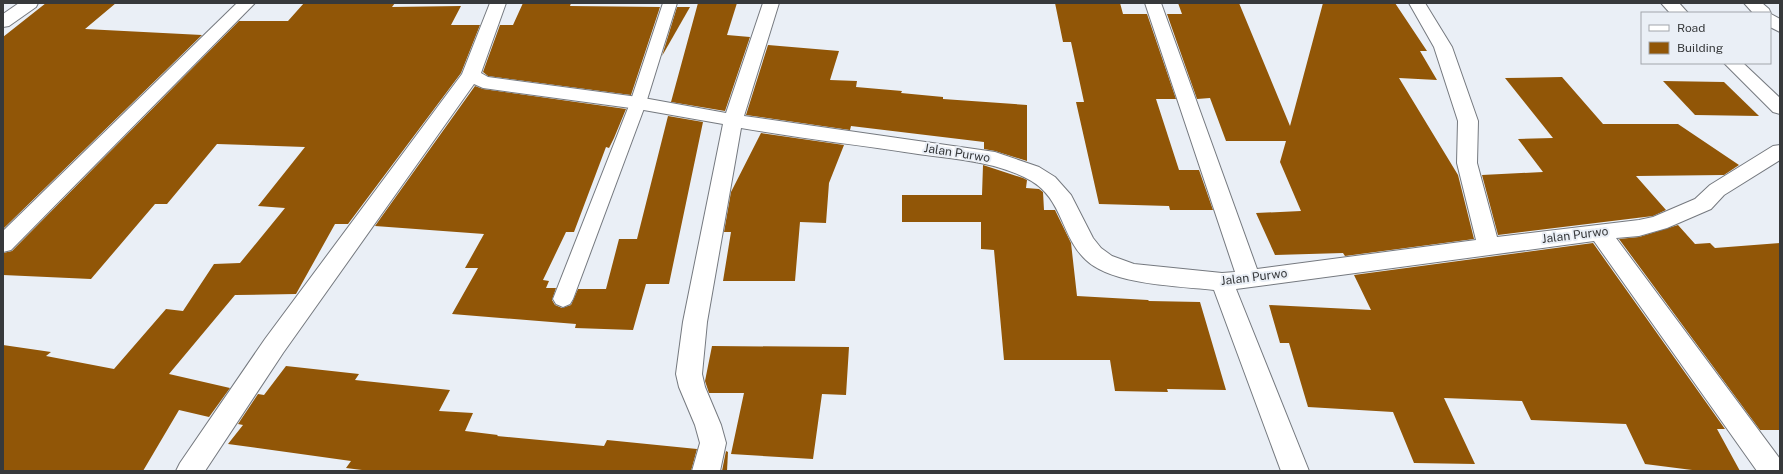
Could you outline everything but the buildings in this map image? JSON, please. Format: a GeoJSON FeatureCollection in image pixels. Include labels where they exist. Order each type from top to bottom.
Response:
{"type":"FeatureCollection","features":[{"type":"Feature","properties":{"kind":"street"},"geometry":{"type":"LineString","coordinates":[[3,22],[30,3]]}},
{"type":"Feature","properties":{"kind":"street"},"geometry":{"type":"LineString","coordinates":[[3,244],[247,3]]}},
{"type":"Feature","properties":{"kind":"street"},"geometry":{"type":"LineString","coordinates":[[190,471],[274,346],[471,75],[498,3]]}},
{"type":"Feature","properties":{"kind":"street"},"geometry":{"type":"LineString","coordinates":[[706,471],[713,443],[708,425],[692,387],[689,374],[702,284],[733,120],[771,3]]}},
{"type":"Feature","properties":{"kind":"street"},"geometry":{"type":"LineString","coordinates":[[1153,3],[1249,278]]}},
{"type":"Feature","properties":{"kind":"street"},"geometry":{"type":"LineString","coordinates":[[1418,3],[1443,48],[1468,121],[1467,163],[1476,202],[1489,246]]}},
{"type":"Feature","properties":{"kind":"street"},"geometry":{"type":"LineString","coordinates":[[1669,3],[1679,12]]}},
{"type":"Feature","properties":{"kind":"street"},"geometry":{"type":"LineString","coordinates":[[1752,3],[1763,12]]}},
{"type":"Feature","properties":{"kind":"street"},"geometry":{"type":"LineString","coordinates":[[1771,20],[1780,27]]}},
{"type":"Feature","properties":{"kind":"street"},"geometry":{"type":"LineString","coordinates":[[1734,64],[1780,108]]}},
{"type":"Feature","properties":{"kind":"street","name":"Jalan Purwo"},"geometry":{"type":"LineString","coordinates":[[471,75],[482,82],[638,102],[733,120],[988,156],[1032,172],[1048,182],[1064,200],[1084,242],[1099,260],[1132,272],[1222,282],[1489,246],[1639,228],[1660,224],[1703,204],[1717,190],[1780,151]]}},
{"type":"Feature","properties":{"kind":"street"},"geometry":{"type":"LineString","coordinates":[[1599,232],[1773,471]]}},
{"type":"Feature","properties":{"kind":"street"},"geometry":{"type":"LineString","coordinates":[[1222,282],[1234,309],[1295,471]]}},
{"type":"Feature","properties":{"kind":"lane"},"geometry":{"type":"LineString","coordinates":[[564,299],[638,102],[670,3]]}}]}
